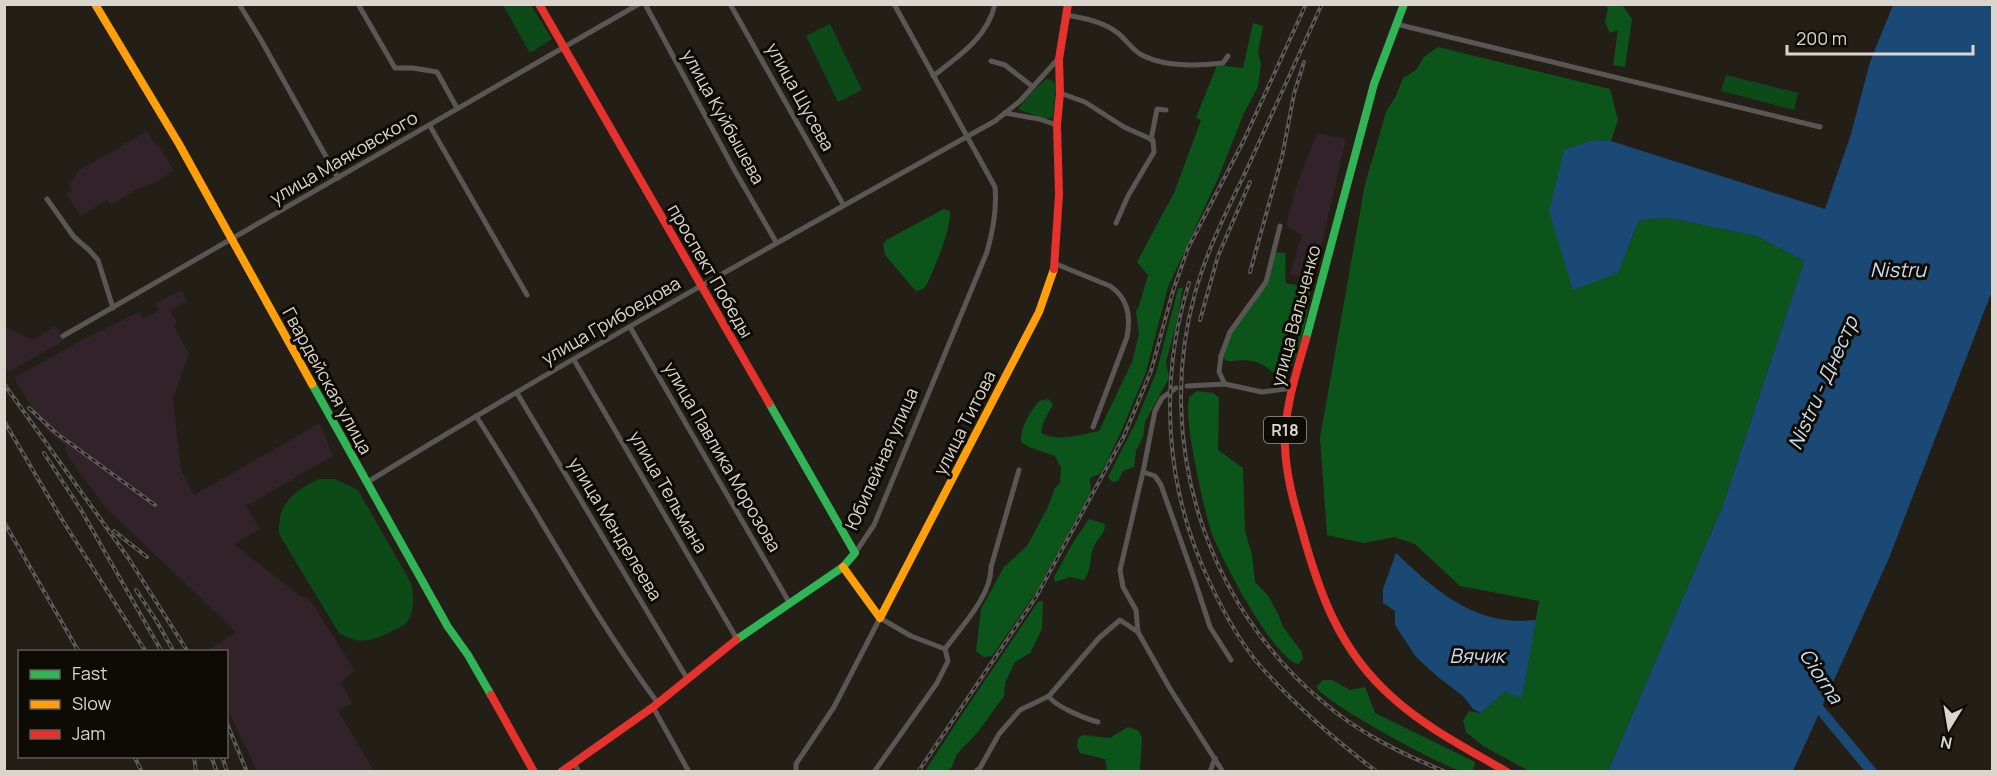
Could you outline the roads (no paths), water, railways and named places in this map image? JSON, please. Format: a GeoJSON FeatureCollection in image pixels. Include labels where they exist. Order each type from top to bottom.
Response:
{"type":"FeatureCollection","features":[{"type":"Feature","properties":{"kind":"street","name":"Гвардейская улица"},"geometry":{"type":"LineString","coordinates":[[95,4],[179,144],[366,483],[534,771]]}},
{"type":"Feature","properties":{"kind":"street"},"geometry":{"type":"LineString","coordinates":[[239,4],[338,178]]}},
{"type":"Feature","properties":{"kind":"street"},"geometry":{"type":"LineString","coordinates":[[358,4],[395,69],[413,68],[437,72],[457,108]]}},
{"type":"Feature","properties":{"kind":"street","name":"проспект Победы"},"geometry":{"type":"LineString","coordinates":[[539,4],[855,553]]}},
{"type":"Feature","properties":{"kind":"street","name":"улица Маяковского"},"geometry":{"type":"LineString","coordinates":[[63,336],[639,4]]}},
{"type":"Feature","properties":{"kind":"street","name":"улица Куйбышева"},"geometry":{"type":"LineString","coordinates":[[645,4],[776,242]]}},
{"type":"Feature","properties":{"kind":"street","name":"улица Щусева"},"geometry":{"type":"LineString","coordinates":[[730,4],[843,204]]}},
{"type":"Feature","properties":{"kind":"street","name":"Юбилейная улица"},"geometry":{"type":"LineString","coordinates":[[561,771],[688,681],[737,639],[843,567],[874,525],[991,239],[996,200],[995,187],[894,4]]}},
{"type":"Feature","properties":{"kind":"street"},"geometry":{"type":"LineString","coordinates":[[933,76],[982,33],[992,18],[995,4]]}},
{"type":"Feature","properties":{"kind":"street","name":"улица Титова"},"geometry":{"type":"LineString","coordinates":[[796,771],[796,764],[834,707],[991,401],[1031,328],[1056,264],[1059,194],[1057,125],[1060,93],[1059,59],[1068,4]]}},
{"type":"Feature","properties":{"kind":"street","name":"улица Вальченко"},"geometry":{"type":"LineString","coordinates":[[1404,4],[1374,84],[1293,388],[1285,427],[1286,473],[1316,581],[1337,625],[1359,661],[1381,686],[1406,708],[1459,744],[1507,771]]}},
{"type":"Feature","properties":{"kind":"street"},"geometry":{"type":"LineString","coordinates":[[1066,15],[1084,18],[1106,26],[1118,33],[1139,54],[1160,62],[1207,65],[1223,63],[1228,56]]}},
{"type":"Feature","properties":{"kind":"street"},"geometry":{"type":"LineString","coordinates":[[1396,24],[1820,127]]}},
{"type":"Feature","properties":{"kind":"street"},"geometry":{"type":"LineString","coordinates":[[968,136],[1005,113],[1059,59]]}},
{"type":"Feature","properties":{"kind":"street"},"geometry":{"type":"LineString","coordinates":[[991,61],[1005,65],[1033,87]]}},
{"type":"Feature","properties":{"kind":"street"},"geometry":{"type":"LineString","coordinates":[[1060,93],[1085,102],[1124,127],[1151,140],[1154,145],[1154,152],[1135,182],[1116,223]]}},
{"type":"Feature","properties":{"kind":"street"},"geometry":{"type":"LineString","coordinates":[[1151,140],[1157,110],[1166,110]]}},
{"type":"Feature","properties":{"kind":"street"},"geometry":{"type":"LineString","coordinates":[[1005,113],[1057,125]]}},
{"type":"Feature","properties":{"kind":"street"},"geometry":{"type":"LineString","coordinates":[[430,126],[527,295]]}},
{"type":"Feature","properties":{"kind":"street","name":"улица Грибоедова"},"geometry":{"type":"LineString","coordinates":[[366,483],[701,285],[968,136]]}},
{"type":"Feature","properties":{"kind":"street"},"geometry":{"type":"LineString","coordinates":[[46,199],[74,237],[98,261],[113,308]]}},
{"type":"Feature","properties":{"kind":"street"},"geometry":{"type":"LineString","coordinates":[[1225,384],[1219,372],[1221,356],[1230,332],[1266,282],[1280,226]]}},
{"type":"Feature","properties":{"kind":"street"},"geometry":{"type":"LineString","coordinates":[[1056,264],[1110,286],[1124,300],[1129,312],[1130,325],[1127,337],[1094,428]]}},
{"type":"Feature","properties":{"kind":"street","name":"улица Павлика Морозова"},"geometry":{"type":"LineString","coordinates":[[630,327],[789,602]]}},
{"type":"Feature","properties":{"kind":"street","name":"улица Тельмана"},"geometry":{"type":"LineString","coordinates":[[574,360],[737,639]]}},
{"type":"Feature","properties":{"kind":"street"},"geometry":{"type":"LineString","coordinates":[[1186,386],[1225,384],[1262,392],[1293,388]]}},
{"type":"Feature","properties":{"kind":"street"},"geometry":{"type":"LineString","coordinates":[[1176,388],[1162,398],[1155,411],[1120,570],[1123,587],[1136,610],[1138,632],[1169,687],[1223,771]]}},
{"type":"Feature","properties":{"kind":"street","name":"улица Менделеева"},"geometry":{"type":"LineString","coordinates":[[517,393],[688,681]]}},
{"type":"Feature","properties":{"kind":"street"},"geometry":{"type":"LineString","coordinates":[[476,416],[655,705],[689,771]]}},
{"type":"Feature","properties":{"kind":"street"},"geometry":{"type":"LineString","coordinates":[[874,771],[937,683],[948,662],[945,649],[986,592],[991,578],[991,567],[1020,470]]}},
{"type":"Feature","properties":{"kind":"street"},"geometry":{"type":"LineString","coordinates":[[1143,472],[1155,476],[1161,484],[1210,627],[1231,660]]}},
{"type":"Feature","properties":{"kind":"street"},"geometry":{"type":"LineString","coordinates":[[843,567],[880,618],[911,636],[945,649]]}},
{"type":"Feature","properties":{"kind":"street"},"geometry":{"type":"LineString","coordinates":[[975,771],[985,760],[999,734],[1020,710],[1048,696],[1100,638],[1120,620],[1138,632]]}},
{"type":"Feature","properties":{"kind":"street"},"geometry":{"type":"LineString","coordinates":[[1048,696],[1052,702],[1073,711],[1082,718],[1098,722]]}},
{"type":"Feature","properties":{"kind":"street"},"geometry":{"type":"LineString","coordinates":[[1210,771],[1215,758]]}},
{"type":"Feature","properties":{"kind":"street"},"geometry":{"type":"LineString","coordinates":[[574,763],[579,771]]}},
{"type":"Feature","properties":{"kind":"water","name":"Nistru"},"geometry":{"type":"Polygon","coordinates":[[[1893,5],[1992,5],[1992,291],[1889,558],[1793,771],[1608,771],[1723,505],[1804,261],[1756,236],[1669,218],[1639,220],[1618,273],[1573,290],[1549,211],[1564,150],[1593,140],[1611,141],[1825,209],[1851,134],[1870,62],[1893,5]]]}},
{"type":"Feature","properties":{"kind":"water","name":"Вячик"},"geometry":{"type":"Polygon","coordinates":[[[1396,553],[1427,581],[1459,604],[1495,618],[1514,621],[1536,620],[1522,698],[1505,692],[1481,713],[1473,709],[1463,696],[1416,657],[1395,625],[1395,611],[1383,603],[1383,589],[1396,553]]]}},
{"type":"Feature","properties":{"kind":"waterway","name":"Ciorna"},"geometry":{"type":"LineString","coordinates":[[1812,700],[1872,772]]}},
{"type":"Feature","properties":{"kind":"railway"},"geometry":{"type":"LineString","coordinates":[[918,772],[1036,597],[1124,436],[1151,371],[1173,291],[1188,248],[1244,140],[1306,4]]}},
{"type":"Feature","properties":{"kind":"railway"},"geometry":{"type":"LineString","coordinates":[[1322,4],[1218,230],[1195,293],[1184,349],[1181,406],[1186,462],[1199,516],[1220,569],[1247,618],[1282,662],[1323,702],[1351,723],[1397,750],[1446,772]]}},
{"type":"Feature","properties":{"kind":"railway"},"geometry":{"type":"LineString","coordinates":[[1250,272],[1282,157],[1294,94],[1304,62]]}},
{"type":"Feature","properties":{"kind":"railway"},"geometry":{"type":"LineString","coordinates":[[1200,320],[1218,256],[1250,182]]}},
{"type":"Feature","properties":{"kind":"railway"},"geometry":{"type":"LineString","coordinates":[[1189,283],[1179,321],[1170,397],[1175,473],[1183,511],[1195,547],[1225,614],[1256,661],[1314,720],[1377,772]]}},
{"type":"Feature","properties":{"kind":"railway"},"geometry":{"type":"LineString","coordinates":[[4,384],[129,559],[187,650]]}},
{"type":"Feature","properties":{"kind":"railway"},"geometry":{"type":"LineString","coordinates":[[29,408],[56,433],[155,505]]}},
{"type":"Feature","properties":{"kind":"railway"},"geometry":{"type":"LineString","coordinates":[[4,421],[61,518],[145,650]]}},
{"type":"Feature","properties":{"kind":"railway"},"geometry":{"type":"LineString","coordinates":[[44,453],[81,510],[161,650]]}},
{"type":"Feature","properties":{"kind":"railway"},"geometry":{"type":"LineString","coordinates":[[4,522],[78,650]]}},
{"type":"Feature","properties":{"kind":"railway"},"geometry":{"type":"LineString","coordinates":[[114,531],[147,557]]}},
{"type":"Feature","properties":{"kind":"railway"},"geometry":{"type":"LineString","coordinates":[[136,590],[173,650]]}},
{"type":"Feature","properties":{"kind":"railway"},"geometry":{"type":"LineString","coordinates":[[228,726],[247,772]]}},
{"type":"Feature","properties":{"kind":"railway"},"geometry":{"type":"LineString","coordinates":[[135,758],[142,772]]}},
{"type":"Feature","properties":{"kind":"railway"},"geometry":{"type":"LineString","coordinates":[[194,758],[196,772]]}},
{"type":"Feature","properties":{"kind":"railway"},"geometry":{"type":"LineString","coordinates":[[212,758],[217,772]]}},
{"type":"Feature","properties":{"kind":"railway"},"geometry":{"type":"LineString","coordinates":[[223,758],[227,772]]}},
{"type":"Feature","properties":{"kind":"water label","name":"Nistru - Днестр"},"geometry":{"type":"Point","coordinates":[1823,383]}}]}
